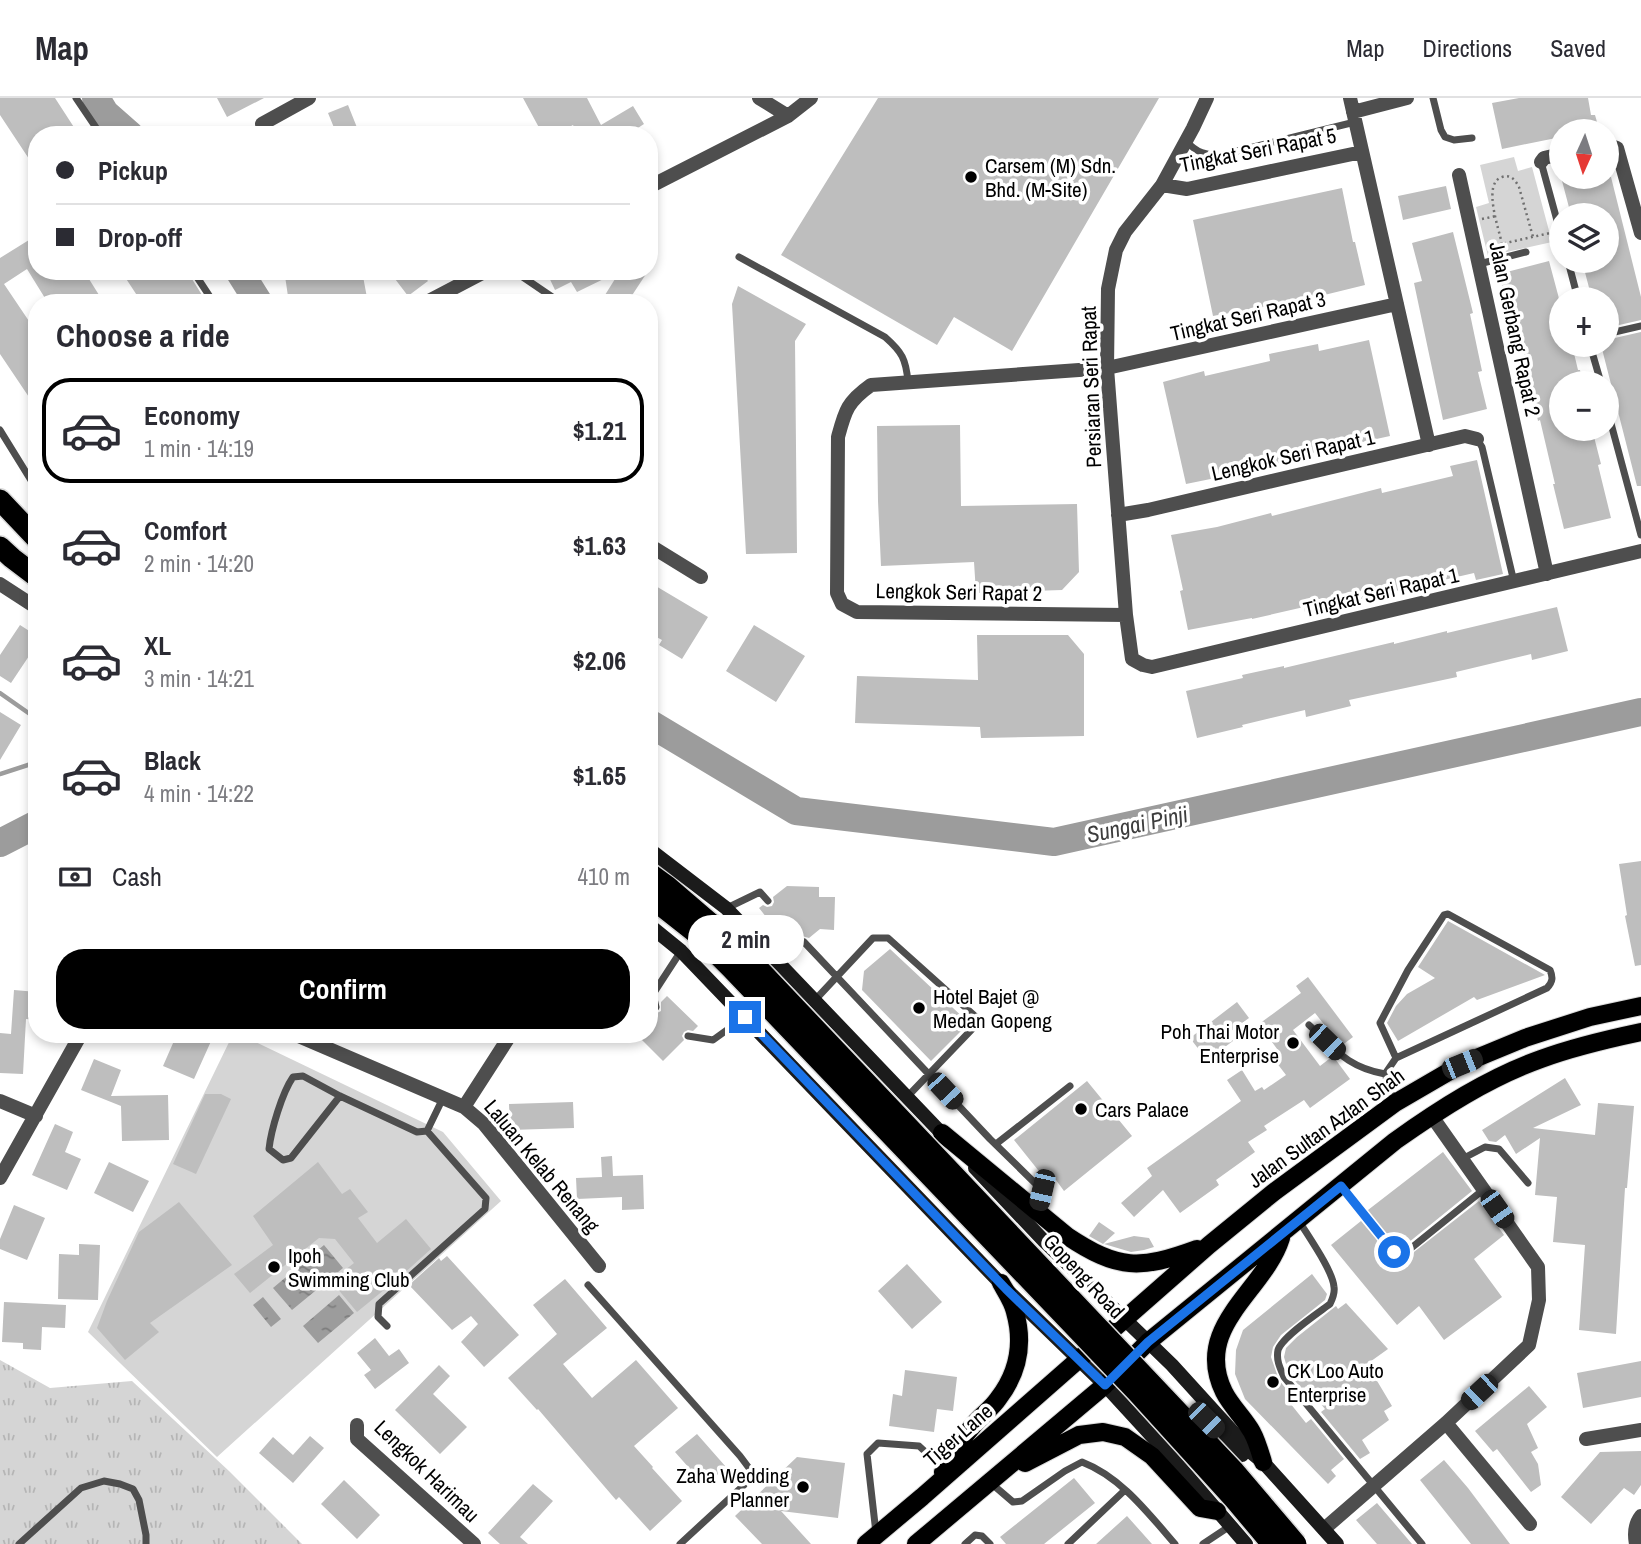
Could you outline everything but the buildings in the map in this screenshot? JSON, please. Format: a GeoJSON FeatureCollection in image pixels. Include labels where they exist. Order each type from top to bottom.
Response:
{"type":"FeatureCollection","features":[{"type":"Feature","properties":{"kind":"highway"},"geometry":{"type":"LineString","coordinates":[[0,500],[28,530]]}},
{"type":"Feature","properties":{"kind":"highway"},"geometry":{"type":"LineString","coordinates":[[0,547],[28,570]]}},
{"type":"Feature","properties":{"kind":"highway","name":"Gopeng Road"},"geometry":{"type":"LineString","coordinates":[[658,880],[667,886],[766,1005],[1127,1381],[1272,1544]]}},
{"type":"Feature","properties":{"kind":"highway"},"geometry":{"type":"LineString","coordinates":[[658,901],[703,928]]}},
{"type":"Feature","properties":{"kind":"highway","name":"Gopeng Road"},"geometry":{"type":"LineString","coordinates":[[703,928],[753,963],[1234,1471],[1296,1544]]}},
{"type":"Feature","properties":{"kind":"main road","name":"Jalan Sultan Azlan Shah"},"geometry":{"type":"LineString","coordinates":[[1079,1359],[1209,1245],[1395,1102],[1462,1064],[1525,1038],[1590,1017],[1641,1006]]}},
{"type":"Feature","properties":{"kind":"main road"},"geometry":{"type":"LineString","coordinates":[[916,1544],[1105,1385],[1148,1342],[1395,1141],[1431,1115],[1494,1079],[1542,1058],[1641,1031]]}},
{"type":"Feature","properties":{"kind":"main road"},"geometry":{"type":"LineString","coordinates":[[942,1133],[1067,1236],[1103,1257],[1126,1264],[1150,1263],[1209,1245]]}},
{"type":"Feature","properties":{"kind":"main road"},"geometry":{"type":"LineString","coordinates":[[1258,1457],[1252,1431],[1224,1392],[1217,1371],[1217,1350],[1222,1328],[1269,1266],[1282,1234]]}},
{"type":"Feature","properties":{"kind":"main road"},"geometry":{"type":"LineString","coordinates":[[942,1476],[951,1457],[975,1424],[998,1400],[1012,1378],[1019,1357],[1020,1334],[1015,1310],[1004,1286]]}},
{"type":"Feature","properties":{"kind":"main road","name":"Tiger Lane"},"geometry":{"type":"LineString","coordinates":[[871,1539],[1079,1359]]}},
{"type":"Feature","properties":{"kind":"main road"},"geometry":{"type":"LineString","coordinates":[[972,1497],[1079,1435],[1103,1432],[1125,1437],[1134,1443],[1152,1456],[1200,1508],[1217,1511]]}},
{"type":"Feature","properties":{"kind":"street"},"geometry":{"type":"LineString","coordinates":[[262,124],[309,98]]}},
{"type":"Feature","properties":{"kind":"street"},"geometry":{"type":"LineString","coordinates":[[759,98],[788,116]]}},
{"type":"Feature","properties":{"kind":"street"},"geometry":{"type":"LineString","coordinates":[[658,182],[788,116],[811,98]]}},
{"type":"Feature","properties":{"kind":"street","name":"Persiaran Seri Rapat"},"geometry":{"type":"LineString","coordinates":[[1132,659],[1126,615],[1107,368],[1108,289],[1116,250],[1125,232],[1162,185],[1207,98]]}},
{"type":"Feature","properties":{"kind":"street"},"geometry":{"type":"LineString","coordinates":[[1407,98],[1352,111],[1429,444]]}},
{"type":"Feature","properties":{"kind":"street","name":"Tingkat Seri Rapat 5"},"geometry":{"type":"LineString","coordinates":[[1162,185],[1187,189],[1362,152]]}},
{"type":"Feature","properties":{"kind":"street"},"geometry":{"type":"LineString","coordinates":[[1619,155],[1641,233]]}},
{"type":"Feature","properties":{"kind":"street"},"geometry":{"type":"LineString","coordinates":[[1541,162],[1549,157]]}},
{"type":"Feature","properties":{"kind":"street","name":"Jalan Gerbang Rapat 2"},"geometry":{"type":"LineString","coordinates":[[1459,175],[1547,574]]}},
{"type":"Feature","properties":{"kind":"street"},"geometry":{"type":"LineString","coordinates":[[442,294],[469,280]]}},
{"type":"Feature","properties":{"kind":"street","name":"Tingkat Seri Rapat 3"},"geometry":{"type":"LineString","coordinates":[[1107,368],[1397,304]]}},
{"type":"Feature","properties":{"kind":"street","name":"Lengkok Seri Rapat 2"},"geometry":{"type":"LineString","coordinates":[[1107,368],[871,385],[855,396],[844,415],[838,437],[837,593],[842,604],[857,612],[1126,615]]}},
{"type":"Feature","properties":{"kind":"street","name":"Lengkok Seri Rapat 1"},"geometry":{"type":"LineString","coordinates":[[1118,515],[1465,436],[1477,439]]}},
{"type":"Feature","properties":{"kind":"street"},"geometry":{"type":"LineString","coordinates":[[658,551],[701,577]]}},
{"type":"Feature","properties":{"kind":"street","name":"Tingkat Seri Rapat 1"},"geometry":{"type":"LineString","coordinates":[[1132,659],[1143,666],[1152,667],[1641,551]]}},
{"type":"Feature","properties":{"kind":"street"},"geometry":{"type":"LineString","coordinates":[[0,584],[28,602]]}},
{"type":"Feature","properties":{"kind":"street"},"geometry":{"type":"LineString","coordinates":[[658,856],[726,908],[1044,1241],[1172,1365],[1337,1544]]}},
{"type":"Feature","properties":{"kind":"street"},"geometry":{"type":"LineString","coordinates":[[658,932],[681,951],[1004,1286],[1105,1385],[1247,1544]]}},
{"type":"Feature","properties":{"kind":"street"},"geometry":{"type":"LineString","coordinates":[[0,1178],[76,1043]]}},
{"type":"Feature","properties":{"kind":"street","name":"Laluan Kelab Renang"},"geometry":{"type":"LineString","coordinates":[[315,1043],[464,1107],[484,1124],[599,1266]]}},
{"type":"Feature","properties":{"kind":"street"},"geometry":{"type":"LineString","coordinates":[[464,1107],[505,1043]]}},
{"type":"Feature","properties":{"kind":"street"},"geometry":{"type":"LineString","coordinates":[[0,1101],[36,1116]]}},
{"type":"Feature","properties":{"kind":"street"},"geometry":{"type":"LineString","coordinates":[[1324,1528],[1446,1423],[1529,1345],[1539,1300],[1538,1267],[1431,1115]]}},
{"type":"Feature","properties":{"kind":"street"},"geometry":{"type":"LineString","coordinates":[[1004,1286],[1034,1287],[1050,1269],[1044,1241]]}},
{"type":"Feature","properties":{"kind":"street"},"geometry":{"type":"LineString","coordinates":[[1247,1544],[1240,1524],[1172,1444],[1171,1430],[1188,1418],[1206,1420],[1242,1455],[1258,1457]]}},
{"type":"Feature","properties":{"kind":"street"},"geometry":{"type":"LineString","coordinates":[[1446,1423],[1530,1524]]}},
{"type":"Feature","properties":{"kind":"street","name":"Lengkok Harimau"},"geometry":{"type":"LineString","coordinates":[[356,1425],[357,1439],[474,1544]]}},
{"type":"Feature","properties":{"kind":"street"},"geometry":{"type":"LineString","coordinates":[[1587,1439],[1641,1430]]}},
{"type":"Feature","properties":{"kind":"street"},"geometry":{"type":"LineString","coordinates":[[1636,1544],[1634,1534],[1641,1516]]}},
{"type":"Feature","properties":{"kind":"lane"},"geometry":{"type":"LineString","coordinates":[[76,98],[95,126]]}},
{"type":"Feature","properties":{"kind":"lane"},"geometry":{"type":"LineString","coordinates":[[1433,98],[1445,137],[1454,140],[1472,138]]}},
{"type":"Feature","properties":{"kind":"lane"},"geometry":{"type":"LineString","coordinates":[[1186,141],[1194,150],[1210,156],[1221,155],[1352,111]]}},
{"type":"Feature","properties":{"kind":"lane"},"geometry":{"type":"LineString","coordinates":[[1541,162],[1552,203]]}},
{"type":"Feature","properties":{"kind":"lane"},"geometry":{"type":"LineString","coordinates":[[1477,257],[1526,251]]}},
{"type":"Feature","properties":{"kind":"lane"},"geometry":{"type":"LineString","coordinates":[[739,257],[885,337],[899,348],[906,366],[908,382]]}},
{"type":"Feature","properties":{"kind":"lane"},"geometry":{"type":"LineString","coordinates":[[527,280],[548,294]]}},
{"type":"Feature","properties":{"kind":"lane"},"geometry":{"type":"LineString","coordinates":[[1619,331],[1641,326]]}},
{"type":"Feature","properties":{"kind":"lane"},"geometry":{"type":"LineString","coordinates":[[0,430],[28,475]]}},
{"type":"Feature","properties":{"kind":"lane"},"geometry":{"type":"LineString","coordinates":[[1477,439],[1482,447],[1514,582]]}},
{"type":"Feature","properties":{"kind":"lane"},"geometry":{"type":"LineString","coordinates":[[1616,441],[1640,529]]}},
{"type":"Feature","properties":{"kind":"lane"},"geometry":{"type":"LineString","coordinates":[[726,908],[760,892],[768,901]]}},
{"type":"Feature","properties":{"kind":"lane"},"geometry":{"type":"LineString","coordinates":[[1385,1074],[1396,1058],[1547,988],[1551,984],[1550,970],[1448,914],[1444,915],[1408,970],[1380,1023],[1396,1058]]}},
{"type":"Feature","properties":{"kind":"lane"},"geometry":{"type":"LineString","coordinates":[[815,1000],[873,938],[888,938],[975,1016],[976,1025],[907,1097]]}},
{"type":"Feature","properties":{"kind":"lane"},"geometry":{"type":"LineString","coordinates":[[804,942],[1042,1190],[1037,1211]]}},
{"type":"Feature","properties":{"kind":"lane"},"geometry":{"type":"LineString","coordinates":[[658,986],[681,951]]}},
{"type":"Feature","properties":{"kind":"lane"},"geometry":{"type":"LineString","coordinates":[[688,1036],[713,1040],[745,1017]]}},
{"type":"Feature","properties":{"kind":"lane"},"geometry":{"type":"LineString","coordinates":[[1309,1025],[1345,1059],[1366,1070],[1385,1074]]}},
{"type":"Feature","properties":{"kind":"lane"},"geometry":{"type":"LineString","coordinates":[[1385,1074],[1395,1102]]}},
{"type":"Feature","properties":{"kind":"lane"},"geometry":{"type":"LineString","coordinates":[[340,1096],[291,1158],[284,1160],[269,1149],[287,1085],[293,1077],[303,1076],[417,1132],[427,1131]]}},
{"type":"Feature","properties":{"kind":"lane"},"geometry":{"type":"LineString","coordinates":[[996,1144],[1070,1086]]}},
{"type":"Feature","properties":{"kind":"lane"},"geometry":{"type":"LineString","coordinates":[[427,1131],[443,1098]]}},
{"type":"Feature","properties":{"kind":"lane"},"geometry":{"type":"LineString","coordinates":[[387,1326],[378,1317],[379,1304],[485,1209],[486,1198],[427,1131]]}},
{"type":"Feature","properties":{"kind":"lane"},"geometry":{"type":"LineString","coordinates":[[1462,1159],[1485,1147],[1499,1149],[1528,1183]]}},
{"type":"Feature","properties":{"kind":"lane"},"geometry":{"type":"LineString","coordinates":[[1341,1186],[1394,1252],[1405,1253],[1483,1190]]}},
{"type":"Feature","properties":{"kind":"lane"},"geometry":{"type":"LineString","coordinates":[[1299,1220],[1331,1276],[1335,1286],[1334,1296],[1330,1304],[1282,1342],[1278,1352],[1278,1364],[1284,1377],[1422,1544]]}},
{"type":"Feature","properties":{"kind":"lane"},"geometry":{"type":"LineString","coordinates":[[588,1284],[752,1472],[744,1485],[680,1544]]}},
{"type":"Feature","properties":{"kind":"lane"},"geometry":{"type":"LineString","coordinates":[[871,1539],[867,1454],[878,1443],[919,1446],[942,1476]]}},
{"type":"Feature","properties":{"kind":"lane"},"geometry":{"type":"LineString","coordinates":[[992,1484],[1013,1502],[1022,1501],[1082,1462],[1096,1467],[1133,1496],[1175,1544]]}},
{"type":"Feature","properties":{"kind":"lane"},"geometry":{"type":"LineString","coordinates":[[19,1544],[81,1488],[104,1481],[133,1489],[139,1500],[146,1544]]}},
{"type":"Feature","properties":{"kind":"lane"},"geometry":{"type":"LineString","coordinates":[[1068,1544],[1125,1490]]}},
{"type":"Feature","properties":{"kind":"lane"},"geometry":{"type":"LineString","coordinates":[[1203,1544],[1230,1526]]}},
{"type":"Feature","properties":{"kind":"lane"},"geometry":{"type":"LineString","coordinates":[[965,1544],[975,1535],[982,1536],[990,1544]]}},
{"type":"Feature","properties":{"kind":"path"},"geometry":{"type":"LineString","coordinates":[[1502,244],[1492,198],[1495,181],[1501,177],[1510,176],[1516,180],[1533,237]]}},
{"type":"Feature","properties":{"kind":"path"},"geometry":{"type":"LineString","coordinates":[[1477,257],[1502,244],[1549,235]]}},
{"type":"Feature","properties":{"kind":"green space"},"geometry":{"type":"Polygon","coordinates":[[[1514,157],[1518,171],[1532,167],[1549,231],[1549,243],[1488,256],[1476,207],[1489,203],[1480,165],[1514,157]]]}},
{"type":"Feature","properties":{"kind":"green space","name":"Ipoh Swimming Club"},"geometry":{"type":"Polygon","coordinates":[[[229,1043],[258,1043],[443,1132],[501,1201],[217,1457],[88,1332],[229,1043]]]}},
{"type":"Feature","properties":{"kind":"green space"},"geometry":{"type":"Polygon","coordinates":[[[0,1360],[50,1388],[132,1381],[229,1471],[302,1544],[0,1544],[0,1360]]]}},
{"type":"Feature","properties":{"kind":"water"},"geometry":{"type":"Polygon","coordinates":[[[324,1245],[343,1268],[292,1310],[273,1288],[324,1245]]]}},
{"type":"Feature","properties":{"kind":"water"},"geometry":{"type":"Polygon","coordinates":[[[339,1295],[354,1313],[318,1343],[303,1326],[339,1295]]]}},
{"type":"Feature","properties":{"kind":"water"},"geometry":{"type":"Polygon","coordinates":[[[263,1297],[281,1319],[271,1327],[253,1305],[263,1297]]]}},
{"type":"Feature","properties":{"kind":"waterway"},"geometry":{"type":"LineString","coordinates":[[96,98],[105,113],[120,126]]}},
{"type":"Feature","properties":{"kind":"waterway"},"geometry":{"type":"LineString","coordinates":[[245,280],[253,294]]}},
{"type":"Feature","properties":{"kind":"waterway"},"geometry":{"type":"LineString","coordinates":[[0,693],[28,713]]}},
{"type":"Feature","properties":{"kind":"waterway","name":"Sungai Pinji"},"geometry":{"type":"LineString","coordinates":[[658,728],[796,811],[1054,842],[1641,712]]}},
{"type":"Feature","properties":{"kind":"waterway"},"geometry":{"type":"LineString","coordinates":[[0,774],[28,765]]}},
{"type":"Feature","properties":{"kind":"waterway","name":"Sungai Pinji"},"geometry":{"type":"LineString","coordinates":[[0,843],[28,829]]}},
{"type":"Feature","properties":{"kind":"place","name":"Carsem (M) Sdn. Bhd. (M-Site)"},"geometry":{"type":"Point","coordinates":[971,177]}},
{"type":"Feature","properties":{"kind":"place","name":"Hotel Bajet @ Medan Gopeng"},"geometry":{"type":"Point","coordinates":[919,1008]}},
{"type":"Feature","properties":{"kind":"place","name":"Poh Thai Motor Enterprise"},"geometry":{"type":"Point","coordinates":[1293,1043]}},
{"type":"Feature","properties":{"kind":"place","name":"Cars Palace"},"geometry":{"type":"Point","coordinates":[1081,1109]}},
{"type":"Feature","properties":{"kind":"place","name":"Ipoh Swimming Club"},"geometry":{"type":"Point","coordinates":[274,1267]}},
{"type":"Feature","properties":{"kind":"place","name":"CK Loo Auto Enterprise"},"geometry":{"type":"Point","coordinates":[1273,1382]}},
{"type":"Feature","properties":{"kind":"place","name":"Zaha Wedding Planner"},"geometry":{"type":"Point","coordinates":[803,1487]}},
{"type":"Feature","properties":{"kind":"route"},"geometry":{"type":"LineString","coordinates":[[745,1017],[1006,1289],[1105,1385],[1148,1342],[1341,1186],[1394,1252]]}}]}
